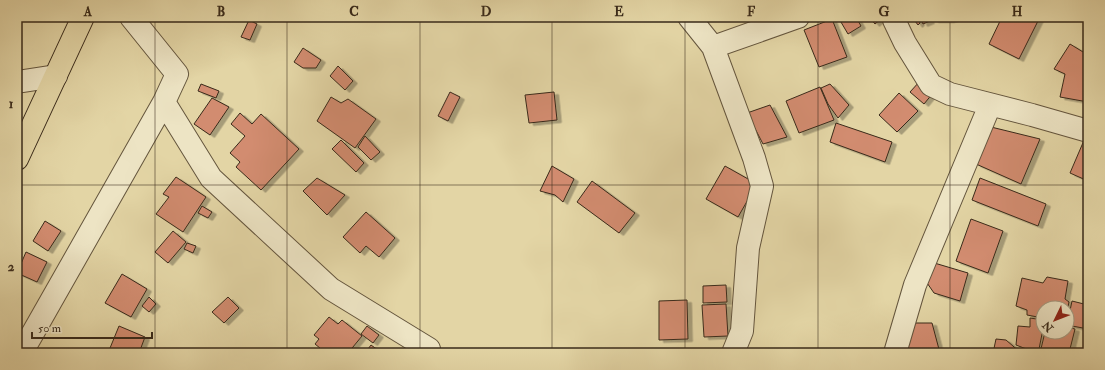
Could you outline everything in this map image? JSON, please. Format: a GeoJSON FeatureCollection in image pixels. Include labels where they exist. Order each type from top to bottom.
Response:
{"type":"FeatureCollection","features":[{"type":"Feature","properties":{"kind":"highway"},"geometry":{"type":"LineString","coordinates":[[17,159],[83,17]]}},
{"type":"Feature","properties":{"kind":"street"},"geometry":{"type":"LineString","coordinates":[[21,353],[164,102],[177,74],[131,17]]}},
{"type":"Feature","properties":{"kind":"street"},"geometry":{"type":"LineString","coordinates":[[689,17],[713,47],[754,158],[762,186],[748,248],[742,331],[733,353]]}},
{"type":"Feature","properties":{"kind":"street"},"geometry":{"type":"LineString","coordinates":[[713,47],[798,17]]}},
{"type":"Feature","properties":{"kind":"street"},"geometry":{"type":"LineString","coordinates":[[894,17],[905,43],[931,85],[950,94],[1088,131]]}},
{"type":"Feature","properties":{"kind":"street"},"geometry":{"type":"LineString","coordinates":[[17,82],[56,76]]}},
{"type":"Feature","properties":{"kind":"street"},"geometry":{"type":"LineString","coordinates":[[164,102],[211,178],[330,289],[429,348]]}},
{"type":"Feature","properties":{"kind":"street"},"geometry":{"type":"LineString","coordinates":[[895,353],[915,285],[990,105]]}},
{"type":"Feature","properties":{"kind":"building"},"geometry":{"type":"Polygon","coordinates":[[[838,17],[856,17],[861,26],[848,34],[838,17]]]}},
{"type":"Feature","properties":{"kind":"building"},"geometry":{"type":"Polygon","coordinates":[[[869,17],[883,17],[875,24],[869,17]]]}},
{"type":"Feature","properties":{"kind":"building"},"geometry":{"type":"Polygon","coordinates":[[[912,17],[918,17],[920,23],[918,25],[912,17]]]}},
{"type":"Feature","properties":{"kind":"building"},"geometry":{"type":"Polygon","coordinates":[[[920,17],[928,17],[930,21],[923,24],[920,17]]]}},
{"type":"Feature","properties":{"kind":"building"},"geometry":{"type":"Polygon","coordinates":[[[933,17],[958,17],[950,20],[934,20],[933,17]]]}},
{"type":"Feature","properties":{"kind":"building"},"geometry":{"type":"Polygon","coordinates":[[[1002,17],[1040,17],[1019,59],[989,44],[1002,17]]]}},
{"type":"Feature","properties":{"kind":"building"},"geometry":{"type":"Polygon","coordinates":[[[832,19],[847,57],[819,67],[804,30],[832,19]]]}},
{"type":"Feature","properties":{"kind":"building"},"geometry":{"type":"Polygon","coordinates":[[[249,20],[257,24],[250,40],[241,37],[249,20]]]}},
{"type":"Feature","properties":{"kind":"building"},"geometry":{"type":"Polygon","coordinates":[[[1070,44],[1088,55],[1088,102],[1060,97],[1065,74],[1054,69],[1070,44]]]}},
{"type":"Feature","properties":{"kind":"building"},"geometry":{"type":"Polygon","coordinates":[[[303,48],[321,60],[316,68],[303,68],[294,62],[303,48]]]}},
{"type":"Feature","properties":{"kind":"building"},"geometry":{"type":"Polygon","coordinates":[[[338,66],[353,81],[345,90],[330,76],[338,66]]]}},
{"type":"Feature","properties":{"kind":"building"},"geometry":{"type":"Polygon","coordinates":[[[920,81],[933,93],[924,104],[910,92],[920,81]]]}},
{"type":"Feature","properties":{"kind":"building"},"geometry":{"type":"Polygon","coordinates":[[[201,84],[219,91],[216,98],[198,91],[201,84]]]}},
{"type":"Feature","properties":{"kind":"building"},"geometry":{"type":"Polygon","coordinates":[[[830,84],[849,105],[838,118],[828,104],[821,88],[830,84]]]}},
{"type":"Feature","properties":{"kind":"building"},"geometry":{"type":"Polygon","coordinates":[[[820,87],[834,120],[799,133],[786,101],[820,87]]]}},
{"type":"Feature","properties":{"kind":"building"},"geometry":{"type":"Polygon","coordinates":[[[450,92],[460,97],[448,121],[438,116],[450,92]]]}},
{"type":"Feature","properties":{"kind":"building"},"geometry":{"type":"Polygon","coordinates":[[[554,92],[557,120],[529,123],[525,95],[554,92]]]}},
{"type":"Feature","properties":{"kind":"building"},"geometry":{"type":"Polygon","coordinates":[[[899,93],[918,111],[897,132],[879,115],[899,93]]]}},
{"type":"Feature","properties":{"kind":"building"},"geometry":{"type":"Polygon","coordinates":[[[331,97],[341,103],[348,99],[376,119],[355,148],[317,121],[331,97]]]}},
{"type":"Feature","properties":{"kind":"building"},"geometry":{"type":"Polygon","coordinates":[[[212,98],[229,107],[210,135],[194,124],[212,98]]]}},
{"type":"Feature","properties":{"kind":"building"},"geometry":{"type":"Polygon","coordinates":[[[770,105],[787,137],[763,144],[747,113],[770,105]]]}},
{"type":"Feature","properties":{"kind":"building"},"geometry":{"type":"Polygon","coordinates":[[[240,113],[252,124],[261,114],[299,149],[261,190],[236,167],[240,162],[230,153],[245,136],[231,124],[240,113]]]}},
{"type":"Feature","properties":{"kind":"building"},"geometry":{"type":"Polygon","coordinates":[[[836,123],[892,142],[885,162],[830,142],[836,123]]]}},
{"type":"Feature","properties":{"kind":"building"},"geometry":{"type":"Polygon","coordinates":[[[991,127],[1040,139],[1021,184],[976,164],[991,127]]]}},
{"type":"Feature","properties":{"kind":"building"},"geometry":{"type":"Polygon","coordinates":[[[365,136],[380,152],[371,160],[358,147],[365,136]]]}},
{"type":"Feature","properties":{"kind":"building"},"geometry":{"type":"Polygon","coordinates":[[[1085,138],[1088,139],[1088,181],[1070,173],[1085,138]]]}},
{"type":"Feature","properties":{"kind":"building"},"geometry":{"type":"Polygon","coordinates":[[[341,140],[364,163],[356,172],[332,149],[341,140]]]}},
{"type":"Feature","properties":{"kind":"building"},"geometry":{"type":"Polygon","coordinates":[[[552,166],[574,179],[563,202],[555,195],[540,191],[552,166]]]}},
{"type":"Feature","properties":{"kind":"building"},"geometry":{"type":"Polygon","coordinates":[[[725,166],[757,184],[738,217],[706,199],[725,166]]]}},
{"type":"Feature","properties":{"kind":"building"},"geometry":{"type":"Polygon","coordinates":[[[176,177],[206,197],[183,232],[156,214],[169,197],[163,194],[176,177]]]}},
{"type":"Feature","properties":{"kind":"building"},"geometry":{"type":"Polygon","coordinates":[[[317,178],[345,195],[327,215],[303,191],[317,178]]]}},
{"type":"Feature","properties":{"kind":"building"},"geometry":{"type":"Polygon","coordinates":[[[980,178],[1046,204],[1038,226],[972,200],[980,178]]]}},
{"type":"Feature","properties":{"kind":"building"},"geometry":{"type":"Polygon","coordinates":[[[592,181],[635,213],[619,233],[577,202],[592,181]]]}},
{"type":"Feature","properties":{"kind":"building"},"geometry":{"type":"Polygon","coordinates":[[[202,206],[212,212],[208,218],[198,213],[202,206]]]}},
{"type":"Feature","properties":{"kind":"building"},"geometry":{"type":"Polygon","coordinates":[[[366,212],[395,238],[379,257],[366,246],[360,253],[343,237],[366,212]]]}},
{"type":"Feature","properties":{"kind":"building"},"geometry":{"type":"Polygon","coordinates":[[[971,219],[1003,231],[988,273],[956,261],[971,219]]]}},
{"type":"Feature","properties":{"kind":"building"},"geometry":{"type":"Polygon","coordinates":[[[45,221],[61,231],[48,251],[33,241],[45,221]]]}},
{"type":"Feature","properties":{"kind":"building"},"geometry":{"type":"Polygon","coordinates":[[[173,231],[186,242],[168,263],[155,252],[173,231]]]}},
{"type":"Feature","properties":{"kind":"building"},"geometry":{"type":"Polygon","coordinates":[[[187,243],[196,246],[193,253],[184,249],[187,243]]]}},
{"type":"Feature","properties":{"kind":"building"},"geometry":{"type":"Polygon","coordinates":[[[26,252],[47,262],[37,282],[17,273],[26,252]]]}},
{"type":"Feature","properties":{"kind":"building"},"geometry":{"type":"Polygon","coordinates":[[[931,262],[968,273],[960,301],[934,293],[925,280],[931,262]]]}},
{"type":"Feature","properties":{"kind":"building"},"geometry":{"type":"Polygon","coordinates":[[[122,274],[147,289],[131,317],[105,303],[122,274]]]}},
{"type":"Feature","properties":{"kind":"building"},"geometry":{"type":"Polygon","coordinates":[[[1047,277],[1068,281],[1065,299],[1066,300],[1035,300],[1035,316],[1027,315],[1027,310],[1016,306],[1022,278],[1043,283],[1047,277]]]}},
{"type":"Feature","properties":{"kind":"building"},"geometry":{"type":"Polygon","coordinates":[[[726,285],[727,302],[703,303],[703,286],[726,285]]]}},
{"type":"Feature","properties":{"kind":"building"},"geometry":{"type":"Polygon","coordinates":[[[149,297],[156,304],[149,312],[142,306],[149,297]]]}},
{"type":"Feature","properties":{"kind":"building"},"geometry":{"type":"Polygon","coordinates":[[[228,297],[239,308],[224,323],[212,312],[228,297]]]}},
{"type":"Feature","properties":{"kind":"building"},"geometry":{"type":"Polygon","coordinates":[[[687,300],[688,339],[659,340],[659,301],[687,300]]]}},
{"type":"Feature","properties":{"kind":"building"},"geometry":{"type":"Polygon","coordinates":[[[1075,302],[1088,305],[1088,329],[1075,327],[1075,302]]]}},
{"type":"Feature","properties":{"kind":"building"},"geometry":{"type":"Polygon","coordinates":[[[726,304],[728,336],[704,337],[702,305],[726,304]]]}},
{"type":"Feature","properties":{"kind":"building"},"geometry":{"type":"Polygon","coordinates":[[[329,317],[338,324],[342,320],[362,336],[348,353],[326,353],[315,344],[319,339],[314,335],[329,317]]]}},
{"type":"Feature","properties":{"kind":"building"},"geometry":{"type":"Polygon","coordinates":[[[1030,318],[1035,319],[1035,340],[1041,340],[1039,349],[1029,350],[1016,345],[1018,326],[1030,327],[1030,318]]]}},
{"type":"Feature","properties":{"kind":"building"},"geometry":{"type":"Polygon","coordinates":[[[913,323],[932,323],[940,353],[907,351],[913,323]]]}},
{"type":"Feature","properties":{"kind":"building"},"geometry":{"type":"Polygon","coordinates":[[[119,326],[145,337],[139,353],[108,353],[119,326]]]}},
{"type":"Feature","properties":{"kind":"building"},"geometry":{"type":"Polygon","coordinates":[[[367,326],[379,335],[373,343],[361,334],[367,326]]]}},
{"type":"Feature","properties":{"kind":"building"},"geometry":{"type":"Polygon","coordinates":[[[996,339],[1006,340],[1021,353],[993,353],[996,339]]]}},
{"type":"Feature","properties":{"kind":"building"},"geometry":{"type":"Polygon","coordinates":[[[1043,340],[1072,340],[1069,353],[1040,353],[1043,340]]]}},
{"type":"Feature","properties":{"kind":"building"},"geometry":{"type":"Polygon","coordinates":[[[371,345],[382,353],[365,353],[371,345]]]}}]}
